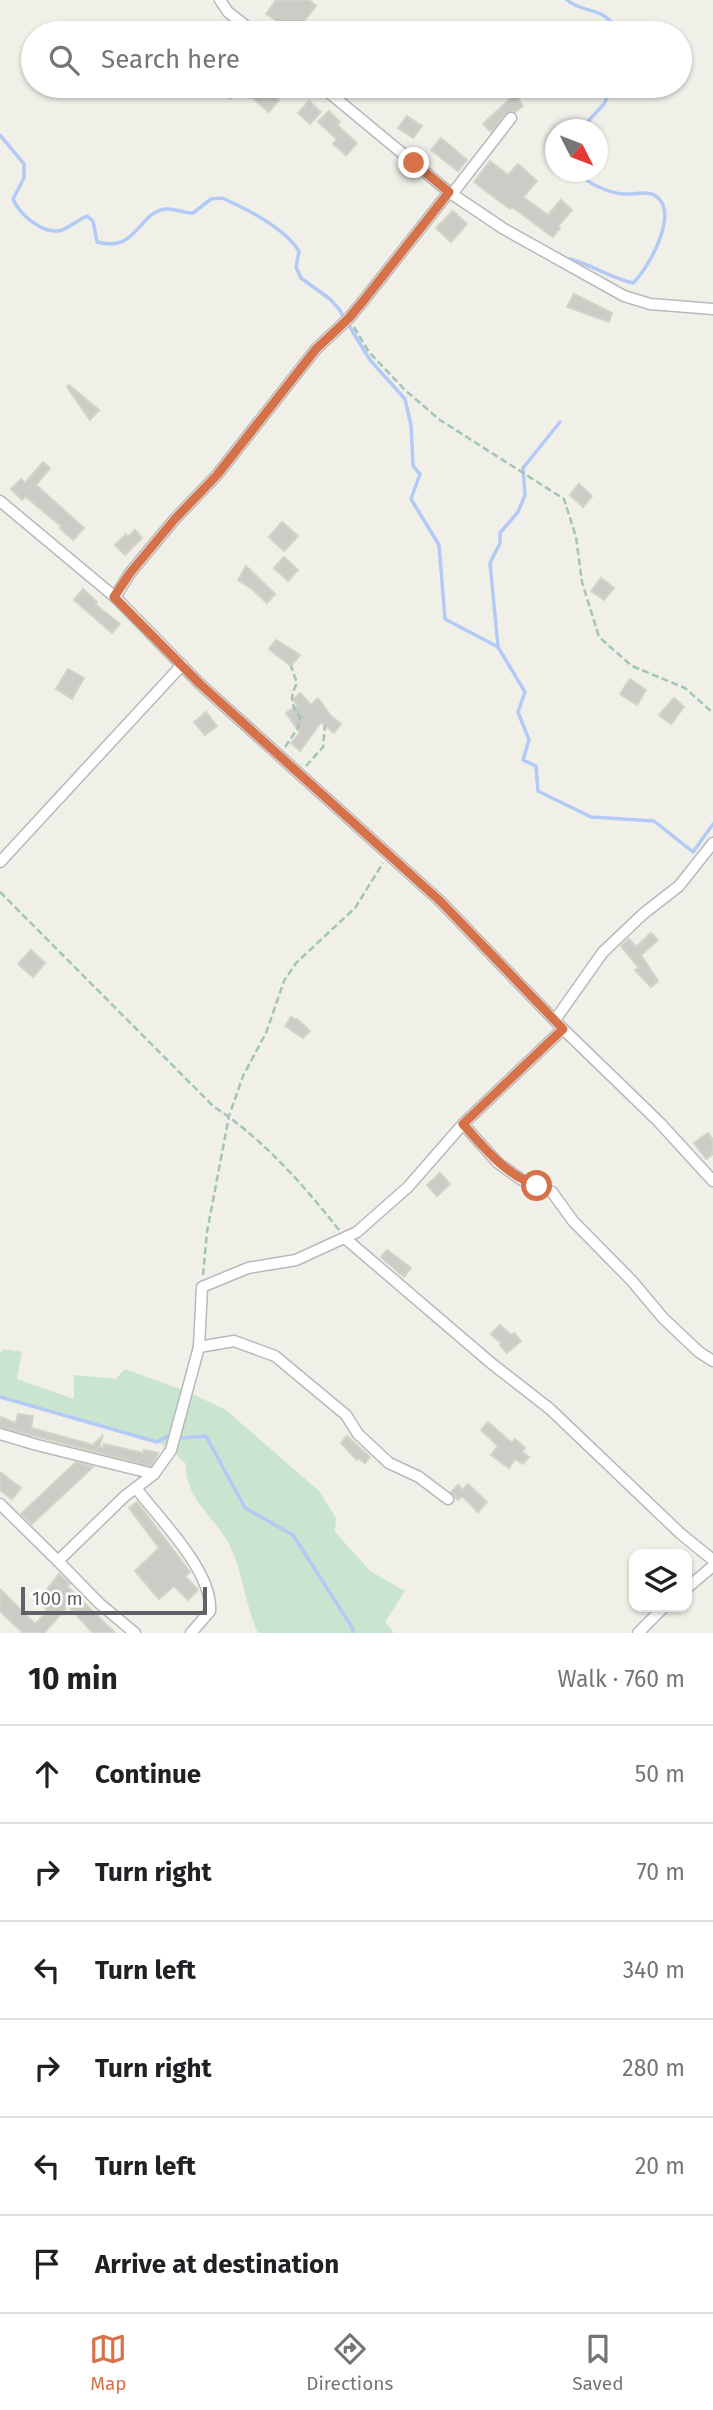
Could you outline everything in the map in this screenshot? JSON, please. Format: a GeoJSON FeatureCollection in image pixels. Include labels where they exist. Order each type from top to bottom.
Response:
{"type":"FeatureCollection","features":[{"type":"Feature","properties":{"kind":"street"},"geometry":{"type":"LineString","coordinates":[[220,0],[228,12],[240,21]]}},
{"type":"Feature","properties":{"kind":"street"},"geometry":{"type":"LineString","coordinates":[[336,98],[451,193],[505,229],[624,296],[650,304],[713,309]]}},
{"type":"Feature","properties":{"kind":"street"},"geometry":{"type":"LineString","coordinates":[[114,597],[130,573],[174,520],[217,475],[316,349],[349,318],[511,118]]}},
{"type":"Feature","properties":{"kind":"street"},"geometry":{"type":"LineString","coordinates":[[0,501],[114,597],[182,665],[440,901],[563,1029],[659,1122],[713,1181]]}},
{"type":"Feature","properties":{"kind":"street"},"geometry":{"type":"LineString","coordinates":[[0,862],[182,665]]}},
{"type":"Feature","properties":{"kind":"street"},"geometry":{"type":"LineString","coordinates":[[555,1020],[603,953],[643,914],[679,886],[713,842]]}},
{"type":"Feature","properties":{"kind":"street"},"geometry":{"type":"LineString","coordinates":[[58,1561],[154,1474],[172,1450],[199,1347],[202,1287],[248,1268],[296,1260],[346,1239],[408,1187],[463,1124],[563,1029]]}},
{"type":"Feature","properties":{"kind":"street"},"geometry":{"type":"LineString","coordinates":[[463,1124],[498,1163],[522,1180],[552,1192],[573,1221],[632,1281],[663,1318],[699,1352],[713,1361]]}},
{"type":"Feature","properties":{"kind":"street"},"geometry":{"type":"LineString","coordinates":[[346,1239],[491,1363],[550,1409],[681,1534],[713,1560]]}},
{"type":"Feature","properties":{"kind":"street"},"geometry":{"type":"LineString","coordinates":[[199,1347],[234,1341],[275,1356],[346,1415],[358,1434],[389,1463],[419,1477],[448,1499]]}},
{"type":"Feature","properties":{"kind":"street"},"geometry":{"type":"LineString","coordinates":[[0,1434],[154,1474]]}},
{"type":"Feature","properties":{"kind":"street"},"geometry":{"type":"LineString","coordinates":[[136,1488],[193,1562],[208,1591],[210,1611],[191,1633]]}},
{"type":"Feature","properties":{"kind":"street"},"geometry":{"type":"LineString","coordinates":[[0,1504],[100,1604],[135,1633]]}},
{"type":"Feature","properties":{"kind":"street"},"geometry":{"type":"LineString","coordinates":[[692,1584],[713,1566]]}},
{"type":"Feature","properties":{"kind":"street"},"geometry":{"type":"LineString","coordinates":[[638,1633],[659,1612]]}},
{"type":"Feature","properties":{"kind":"path"},"geometry":{"type":"LineString","coordinates":[[349,318],[369,352],[405,390],[440,419],[564,499],[576,537],[582,582],[599,637],[632,666],[685,688],[713,713]]}},
{"type":"Feature","properties":{"kind":"path"},"geometry":{"type":"LineString","coordinates":[[280,756],[298,728],[299,717],[291,705],[291,695],[297,682],[291,666]]}},
{"type":"Feature","properties":{"kind":"path"},"geometry":{"type":"LineString","coordinates":[[300,775],[323,747],[325,725]]}},
{"type":"Feature","properties":{"kind":"path"},"geometry":{"type":"LineString","coordinates":[[202,1287],[207,1232],[229,1116],[243,1076],[266,1033],[284,981],[296,963],[355,908],[388,854]]}},
{"type":"Feature","properties":{"kind":"path"},"geometry":{"type":"LineString","coordinates":[[0,892],[214,1106],[246,1128],[306,1188],[346,1239]]}},
{"type":"Feature","properties":{"kind":"green space"},"geometry":{"type":"Polygon","coordinates":[[[4,1349],[22,1352],[17,1379],[74,1399],[74,1375],[116,1379],[125,1369],[188,1392],[226,1410],[319,1491],[336,1518],[335,1532],[370,1571],[405,1591],[385,1622],[394,1633],[258,1633],[234,1555],[223,1534],[195,1497],[187,1476],[186,1464],[172,1450],[157,1442],[0,1398],[0,1353],[4,1349]]]}},
{"type":"Feature","properties":{"kind":"building"},"geometry":{"type":"Polygon","coordinates":[[[276,0],[309,0],[316,6],[304,21],[277,21],[266,14],[276,0]]]}},
{"type":"Feature","properties":{"kind":"building"},"geometry":{"type":"Polygon","coordinates":[[[252,98],[279,100],[269,112],[252,98]]]}},
{"type":"Feature","properties":{"kind":"building"},"geometry":{"type":"Polygon","coordinates":[[[511,98],[518,98],[523,106],[515,112],[506,113],[491,132],[483,124],[511,98]]]}},
{"type":"Feature","properties":{"kind":"building"},"geometry":{"type":"Polygon","coordinates":[[[309,101],[321,112],[310,124],[298,113],[309,101]]]}},
{"type":"Feature","properties":{"kind":"building"},"geometry":{"type":"Polygon","coordinates":[[[329,111],[340,122],[337,125],[357,143],[346,155],[333,144],[337,139],[318,122],[329,111]]]}},
{"type":"Feature","properties":{"kind":"building"},"geometry":{"type":"Polygon","coordinates":[[[407,116],[422,126],[413,138],[398,128],[407,116]]]}},
{"type":"Feature","properties":{"kind":"building"},"geometry":{"type":"Polygon","coordinates":[[[441,138],[467,160],[458,171],[431,150],[441,138]]]}},
{"type":"Feature","properties":{"kind":"building"},"geometry":{"type":"Polygon","coordinates":[[[490,161],[508,175],[518,164],[537,181],[523,197],[548,215],[561,200],[572,210],[558,226],[560,228],[553,237],[474,182],[490,161]]]}},
{"type":"Feature","properties":{"kind":"building"},"geometry":{"type":"Polygon","coordinates":[[[453,211],[467,224],[451,242],[436,228],[453,211]]]}},
{"type":"Feature","properties":{"kind":"building"},"geometry":{"type":"Polygon","coordinates":[[[574,294],[612,313],[609,322],[567,307],[574,294]]]}},
{"type":"Feature","properties":{"kind":"building"},"geometry":{"type":"Polygon","coordinates":[[[69,385],[99,410],[90,420],[67,387],[69,385]]]}},
{"type":"Feature","properties":{"kind":"building"},"geometry":{"type":"Polygon","coordinates":[[[43,462],[50,468],[36,485],[84,528],[73,540],[61,526],[26,497],[22,500],[11,489],[21,479],[25,483],[43,462]]]}},
{"type":"Feature","properties":{"kind":"building"},"geometry":{"type":"Polygon","coordinates":[[[579,484],[592,496],[583,507],[570,495],[579,484]]]}},
{"type":"Feature","properties":{"kind":"building"},"geometry":{"type":"Polygon","coordinates":[[[282,522],[298,536],[284,551],[269,537],[282,522]]]}},
{"type":"Feature","properties":{"kind":"building"},"geometry":{"type":"Polygon","coordinates":[[[135,530],[142,538],[125,555],[115,545],[126,534],[128,537],[135,530]]]}},
{"type":"Feature","properties":{"kind":"building"},"geometry":{"type":"Polygon","coordinates":[[[284,557],[298,570],[288,581],[274,568],[284,557]]]}},
{"type":"Feature","properties":{"kind":"building"},"geometry":{"type":"Polygon","coordinates":[[[246,566],[275,594],[267,603],[238,580],[246,566]]]}},
{"type":"Feature","properties":{"kind":"building"},"geometry":{"type":"Polygon","coordinates":[[[601,578],[614,588],[604,600],[591,591],[601,578]]]}},
{"type":"Feature","properties":{"kind":"building"},"geometry":{"type":"Polygon","coordinates":[[[83,589],[97,602],[95,604],[120,624],[112,633],[74,600],[83,589]]]}},
{"type":"Feature","properties":{"kind":"building"},"geometry":{"type":"Polygon","coordinates":[[[276,640],[300,655],[291,666],[269,649],[276,640]]]}},
{"type":"Feature","properties":{"kind":"building"},"geometry":{"type":"Polygon","coordinates":[[[68,669],[84,678],[72,699],[56,689],[68,669]]]}},
{"type":"Feature","properties":{"kind":"building"},"geometry":{"type":"Polygon","coordinates":[[[630,679],[646,690],[637,705],[620,694],[630,679]]]}},
{"type":"Feature","properties":{"kind":"building"},"geometry":{"type":"Polygon","coordinates":[[[300,693],[311,705],[318,698],[331,716],[341,724],[334,733],[321,722],[300,751],[291,743],[300,733],[286,713],[298,705],[293,700],[300,693]]]}},
{"type":"Feature","properties":{"kind":"building"},"geometry":{"type":"Polygon","coordinates":[[[674,698],[684,707],[671,724],[659,715],[674,698]]]}},
{"type":"Feature","properties":{"kind":"building"},"geometry":{"type":"Polygon","coordinates":[[[206,712],[217,726],[205,735],[194,722],[206,712]]]}},
{"type":"Feature","properties":{"kind":"building"},"geometry":{"type":"Polygon","coordinates":[[[651,933],[658,940],[641,955],[658,981],[651,987],[635,970],[639,968],[621,946],[629,939],[636,947],[651,933]]]}},
{"type":"Feature","properties":{"kind":"building"},"geometry":{"type":"Polygon","coordinates":[[[31,950],[45,963],[33,977],[18,964],[31,950]]]}},
{"type":"Feature","properties":{"kind":"building"},"geometry":{"type":"Polygon","coordinates":[[[291,1017],[310,1031],[303,1038],[285,1026],[291,1017]]]}},
{"type":"Feature","properties":{"kind":"building"},"geometry":{"type":"Polygon","coordinates":[[[708,1133],[713,1140],[713,1154],[706,1159],[694,1143],[708,1133]]]}},
{"type":"Feature","properties":{"kind":"building"},"geometry":{"type":"Polygon","coordinates":[[[440,1173],[450,1184],[437,1196],[427,1185],[440,1173]]]}},
{"type":"Feature","properties":{"kind":"building"},"geometry":{"type":"Polygon","coordinates":[[[387,1250],[411,1268],[404,1277],[381,1257],[387,1250]]]}},
{"type":"Feature","properties":{"kind":"building"},"geometry":{"type":"Polygon","coordinates":[[[500,1325],[511,1335],[514,1333],[521,1341],[507,1353],[491,1334],[500,1325]]]}},
{"type":"Feature","properties":{"kind":"building"},"geometry":{"type":"Polygon","coordinates":[[[18,1414],[33,1416],[31,1428],[93,1445],[103,1435],[99,1447],[103,1448],[104,1444],[143,1453],[144,1450],[158,1453],[151,1466],[0,1427],[0,1417],[16,1423],[18,1414]]]}},
{"type":"Feature","properties":{"kind":"building"},"geometry":{"type":"Polygon","coordinates":[[[488,1422],[512,1443],[515,1439],[525,1448],[522,1452],[529,1457],[523,1464],[515,1459],[509,1468],[491,1455],[498,1446],[481,1430],[488,1422]]]}},
{"type":"Feature","properties":{"kind":"building"},"geometry":{"type":"Polygon","coordinates":[[[347,1436],[370,1457],[365,1463],[358,1458],[357,1460],[341,1443],[347,1436]]]}},
{"type":"Feature","properties":{"kind":"building"},"geometry":{"type":"Polygon","coordinates":[[[76,1462],[93,1467],[32,1524],[21,1514],[76,1462]]]}},
{"type":"Feature","properties":{"kind":"building"},"geometry":{"type":"Polygon","coordinates":[[[0,1472],[21,1488],[12,1499],[0,1490],[0,1472]]]}},
{"type":"Feature","properties":{"kind":"building"},"geometry":{"type":"Polygon","coordinates":[[[468,1484],[487,1502],[478,1512],[462,1496],[458,1500],[451,1492],[458,1485],[463,1490],[468,1484]]]}},
{"type":"Feature","properties":{"kind":"building"},"geometry":{"type":"Polygon","coordinates":[[[137,1502],[190,1572],[185,1576],[198,1590],[188,1600],[174,1586],[159,1599],[135,1571],[159,1548],[129,1508],[137,1502]]]}},
{"type":"Feature","properties":{"kind":"building"},"geometry":{"type":"Polygon","coordinates":[[[59,1574],[70,1584],[67,1586],[115,1633],[93,1633],[68,1606],[44,1633],[23,1633],[0,1611],[0,1589],[35,1624],[48,1611],[38,1601],[59,1574]]]}},
{"type":"Feature","properties":{"kind":"waterway"},"geometry":{"type":"LineString","coordinates":[[567,0],[597,12],[610,21]]}},
{"type":"Feature","properties":{"kind":"waterway"},"geometry":{"type":"LineString","coordinates":[[590,119],[607,98]]}},
{"type":"Feature","properties":{"kind":"waterway"},"geometry":{"type":"LineString","coordinates":[[0,135],[24,164],[24,178],[13,199],[16,205],[26,217],[48,230],[62,230],[87,216],[93,221],[97,242],[121,242],[156,212],[168,209],[193,213],[211,199],[222,198],[253,213],[284,234],[299,251],[296,267],[301,278],[339,309],[370,360],[405,399],[411,425],[413,466],[420,474],[411,499],[439,545],[445,619],[498,647],[525,692],[518,712],[529,740],[523,760],[536,766],[538,791],[591,817],[654,821],[693,852],[713,824]]}},
{"type":"Feature","properties":{"kind":"waterway"},"geometry":{"type":"LineString","coordinates":[[570,259],[633,283],[653,254],[663,227],[663,204],[656,196],[611,192],[589,182]]}},
{"type":"Feature","properties":{"kind":"waterway"},"geometry":{"type":"LineString","coordinates":[[498,647],[490,563],[500,543],[500,533],[518,512],[525,495],[523,468],[560,422]]}},
{"type":"Feature","properties":{"kind":"waterway"},"geometry":{"type":"LineString","coordinates":[[0,1397],[157,1442],[168,1436]]}},
{"type":"Feature","properties":{"kind":"waterway"},"geometry":{"type":"LineString","coordinates":[[182,1438],[206,1436],[245,1508],[293,1535],[353,1629],[352,1633]]}},
{"type":"Feature","properties":{"kind":"route"},"geometry":{"type":"LineString","coordinates":[[414,163],[449,192],[364,300],[316,349],[217,475],[174,520],[130,573],[114,597],[200,684],[440,901],[563,1029],[463,1124],[498,1163],[522,1180],[537,1186]]}}]}
